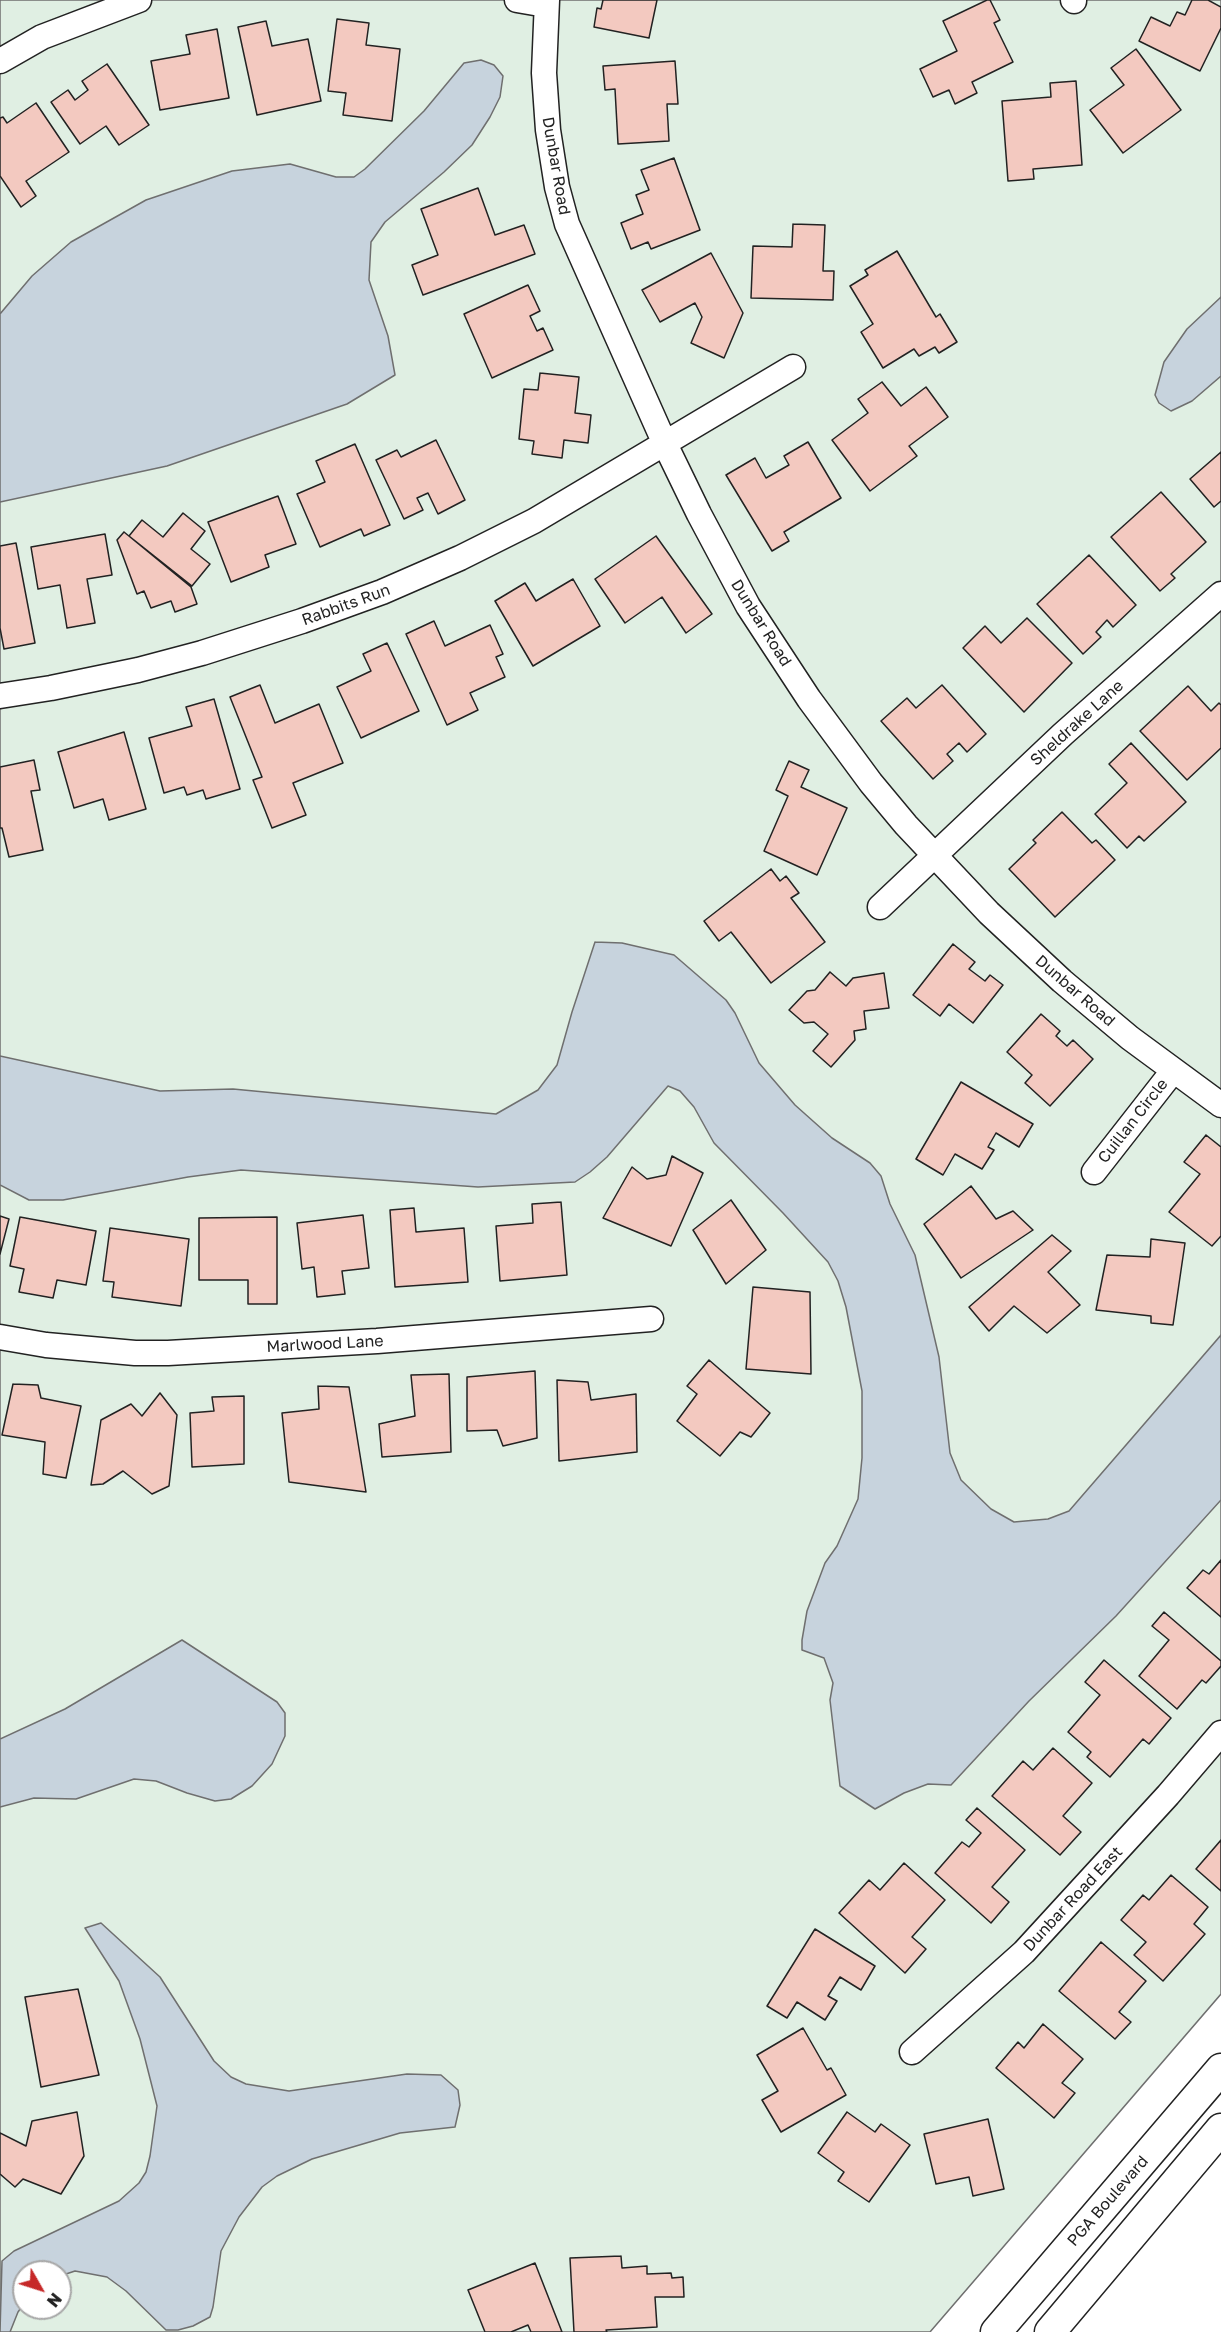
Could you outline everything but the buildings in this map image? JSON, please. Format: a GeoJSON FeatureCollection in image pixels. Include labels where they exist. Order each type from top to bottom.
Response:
{"type":"FeatureCollection","features":[{"type":"Feature","properties":{"kind":"main road","name":"PGA Boulevard"},"geometry":{"type":"LineString","coordinates":[[996,2332],[1221,2069]]}},
{"type":"Feature","properties":{"kind":"main road"},"geometry":{"type":"LineString","coordinates":[[1050,2332],[1221,2129]]}},
{"type":"Feature","properties":{"kind":"street"},"geometry":{"type":"LineString","coordinates":[[0,61],[42,38],[139,0]]}},
{"type":"Feature","properties":{"kind":"street"},"geometry":{"type":"LineString","coordinates":[[517,0],[547,2]]}},
{"type":"Feature","properties":{"kind":"street","name":"Dunbar Road"},"geometry":{"type":"LineString","coordinates":[[547,2],[544,73],[548,130],[567,224],[665,444],[748,606],[809,699],[871,783],[989,913],[1062,981],[1130,1038],[1221,1105]]}},
{"type":"Feature","properties":{"kind":"street","name":"Rabbits Run"},"geometry":{"type":"LineString","coordinates":[[0,696],[138,670],[202,653],[382,592],[460,558],[534,521],[793,367]]}},
{"type":"Feature","properties":{"kind":"street","name":"Sheldrake Lane"},"geometry":{"type":"LineString","coordinates":[[880,908],[1063,734],[1221,594]]}},
{"type":"Feature","properties":{"kind":"street","name":"Cuillan Circle"},"geometry":{"type":"LineString","coordinates":[[1094,1172],[1173,1071]]}},
{"type":"Feature","properties":{"kind":"street","name":"Marlwood Lane"},"geometry":{"type":"LineString","coordinates":[[0,1337],[46,1345],[135,1353],[168,1353],[377,1341],[651,1319]]}},
{"type":"Feature","properties":{"kind":"street","name":"Dunbar Road East"},"geometry":{"type":"LineString","coordinates":[[912,2052],[1024,1952],[1168,1795],[1221,1733]]}},
{"type":"Feature","properties":{"kind":"green space"},"geometry":{"type":"Polygon","coordinates":[[[0,0],[1221,0],[1221,1994],[930,2332],[0,2332],[0,0]]]}},
{"type":"Feature","properties":{"kind":"shaded area"},"geometry":{"type":"Polygon","coordinates":[[[481,60],[494,65],[503,76],[500,97],[490,117],[472,145],[385,222],[371,242],[369,280],[388,336],[395,375],[347,404],[167,466],[0,502],[0,314],[32,276],[71,242],[146,200],[232,171],[290,164],[336,177],[354,177],[424,111],[464,63],[481,60]]]}},
{"type":"Feature","properties":{"kind":"shaded area"},"geometry":{"type":"Polygon","coordinates":[[[1221,297],[1221,376],[1192,401],[1171,411],[1159,403],[1155,395],[1164,362],[1187,329],[1221,297]]]}},
{"type":"Feature","properties":{"kind":"shaded area"},"geometry":{"type":"Polygon","coordinates":[[[595,942],[622,943],[674,955],[726,1000],[735,1013],[759,1063],[795,1105],[832,1138],[870,1163],[881,1176],[890,1204],[915,1255],[939,1357],[950,1453],[961,1480],[991,1509],[1014,1522],[1048,1519],[1069,1511],[1221,1335],[1221,1500],[1116,1616],[1029,1701],[951,1785],[928,1784],[904,1793],[875,1809],[840,1786],[830,1700],[833,1683],[824,1658],[802,1650],[802,1640],[807,1611],[825,1563],[837,1546],[858,1499],[862,1458],[862,1391],[846,1307],[838,1281],[828,1262],[714,1143],[694,1107],[680,1091],[668,1086],[607,1157],[575,1182],[478,1187],[241,1170],[188,1177],[63,1200],[29,1200],[0,1185],[0,1056],[160,1091],[233,1089],[496,1114],[538,1090],[557,1065],[595,942]]]}},
{"type":"Feature","properties":{"kind":"shaded area"},"geometry":{"type":"Polygon","coordinates":[[[182,1640],[277,1702],[285,1713],[285,1736],[272,1764],[252,1786],[231,1799],[215,1801],[156,1781],[134,1779],[76,1799],[34,1798],[0,1807],[0,1739],[65,1709],[182,1640]]]}},
{"type":"Feature","properties":{"kind":"shaded area"},"geometry":{"type":"Polygon","coordinates":[[[101,1923],[160,1977],[214,2061],[231,2077],[246,2084],[289,2091],[407,2074],[441,2075],[458,2090],[460,2105],[455,2127],[400,2133],[312,2159],[277,2176],[262,2187],[239,2217],[221,2251],[210,2317],[193,2326],[166,2330],[126,2291],[107,2277],[72,2272],[72,2260],[12,2260],[12,2320],[15,2320],[10,2332],[0,2332],[2,2261],[14,2251],[119,2201],[139,2183],[146,2172],[150,2156],[157,2106],[140,2039],[119,1981],[85,1928],[101,1923]]]}}]}
